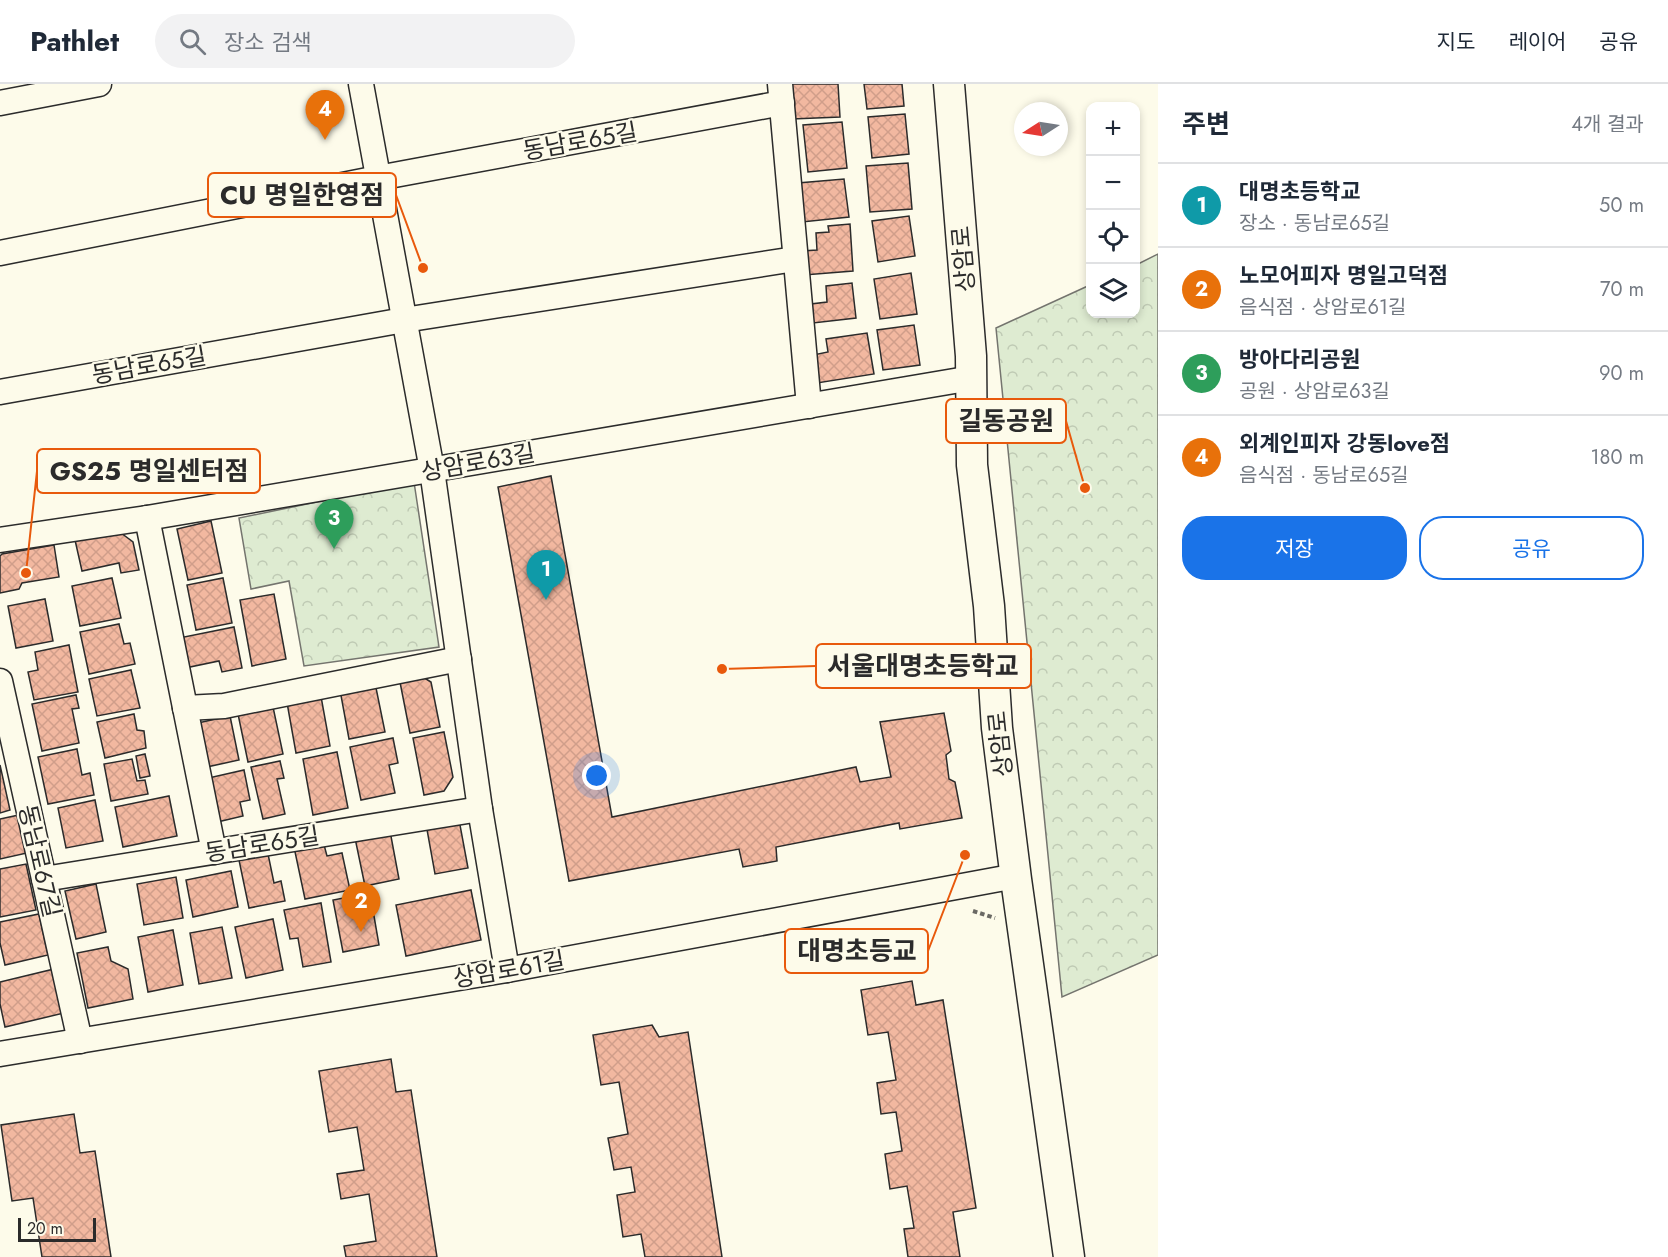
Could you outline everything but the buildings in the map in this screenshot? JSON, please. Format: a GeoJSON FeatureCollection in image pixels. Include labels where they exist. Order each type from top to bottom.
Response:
{"type":"FeatureCollection","features":[{"type":"Feature","properties":{"kind":"street"},"geometry":{"type":"LineString","coordinates":[[0,103],[99,84]]}},
{"type":"Feature","properties":{"kind":"street"},"geometry":{"type":"LineString","coordinates":[[361,84],[432,470],[480,809],[507,970]]}},
{"type":"Feature","properties":{"kind":"street","name":"상암로"},"geometry":{"type":"LineString","coordinates":[[948,84],[972,378],[972,465],[989,606],[997,728],[1069,1257]]}},
{"type":"Feature","properties":{"kind":"street"},"geometry":{"type":"LineString","coordinates":[[781,94],[808,406]]}},
{"type":"Feature","properties":{"kind":"street","name":"동남로65길"},"geometry":{"type":"LineString","coordinates":[[0,253],[378,178],[781,94]]}},
{"type":"Feature","properties":{"kind":"street","name":"동남로65길"},"geometry":{"type":"LineString","coordinates":[[0,392],[404,320],[795,259]]}},
{"type":"Feature","properties":{"kind":"street","name":"상암로63길"},"geometry":{"type":"LineString","coordinates":[[0,540],[147,518],[972,378]]}},
{"type":"Feature","properties":{"kind":"street"},"geometry":{"type":"LineString","coordinates":[[147,518],[214,852]]}},
{"type":"Feature","properties":{"kind":"street"},"geometry":{"type":"LineString","coordinates":[[185,708],[224,705],[459,659]]}},
{"type":"Feature","properties":{"kind":"street","name":"동남로67길"},"geometry":{"type":"LineString","coordinates":[[0,681],[80,1041]]}},
{"type":"Feature","properties":{"kind":"street","name":"동남로65길"},"geometry":{"type":"LineString","coordinates":[[44,879],[480,809]]}},
{"type":"Feature","properties":{"kind":"street","name":"상암로61길"},"geometry":{"type":"LineString","coordinates":[[0,1054],[507,970],[1016,876]]}},
{"type":"Feature","properties":{"kind":"green space"},"geometry":{"type":"Polygon","coordinates":[[[1158,254],[1158,955],[1062,997],[996,328],[1086,287],[1086,318],[1140,318],[1140,263],[1158,254]]]}},
{"type":"Feature","properties":{"kind":"green space"},"geometry":{"type":"Polygon","coordinates":[[[414,482],[439,647],[304,666],[289,581],[251,589],[239,518],[414,482]]]}},
{"type":"Feature","properties":{"kind":"place","name":"외계인피자 강동love점"},"geometry":{"type":"Point","coordinates":[325,140]}},
{"type":"Feature","properties":{"kind":"place","name":"CU 명일한영점"},"geometry":{"type":"Point","coordinates":[423,268]}},
{"type":"Feature","properties":{"kind":"place","name":"길동공원"},"geometry":{"type":"Point","coordinates":[1085,488]}},
{"type":"Feature","properties":{"kind":"place","name":"방아다리공원"},"geometry":{"type":"Point","coordinates":[334,549]}},
{"type":"Feature","properties":{"kind":"place","name":"GS25 명일센터점"},"geometry":{"type":"Point","coordinates":[26,573]}},
{"type":"Feature","properties":{"kind":"place","name":"대명초등학교"},"geometry":{"type":"Point","coordinates":[546,600]}},
{"type":"Feature","properties":{"kind":"place","name":"서울대명초등학교"},"geometry":{"type":"Point","coordinates":[722,669]}},
{"type":"Feature","properties":{"kind":"place","name":"대명초등교"},"geometry":{"type":"Point","coordinates":[965,855]}},
{"type":"Feature","properties":{"kind":"place","name":"노모어피자 명일고덕점"},"geometry":{"type":"Point","coordinates":[361,932]}}]}
